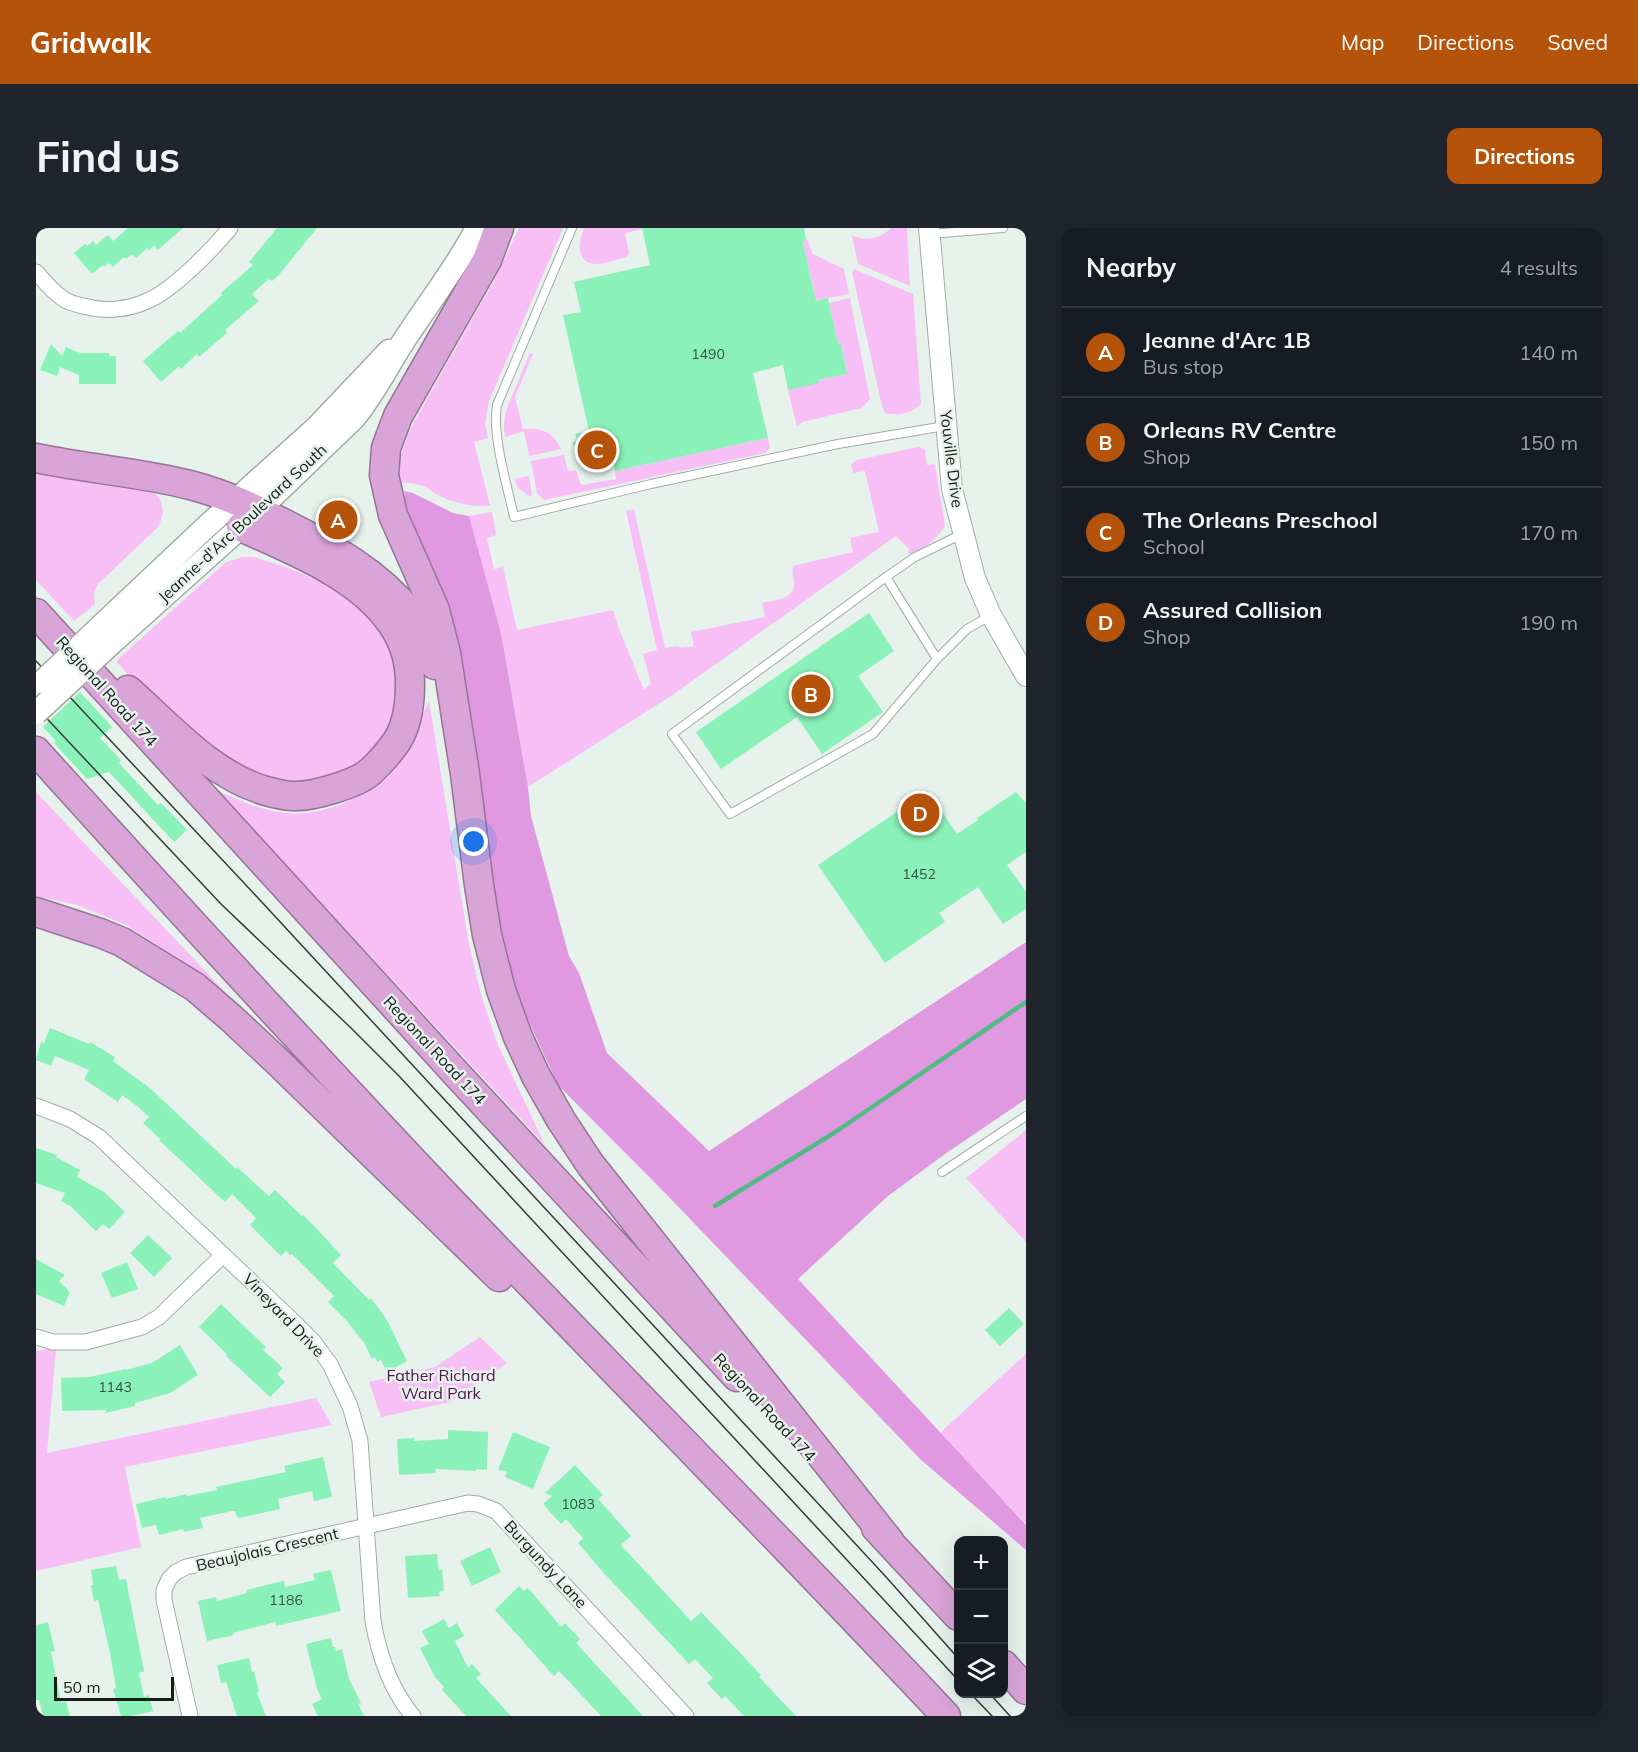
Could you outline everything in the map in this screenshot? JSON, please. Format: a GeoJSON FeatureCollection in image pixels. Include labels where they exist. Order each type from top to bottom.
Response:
{"type":"FeatureCollection","features":[{"type":"Feature","properties":{"kind":"highway"},"geometry":{"type":"LineString","coordinates":[[499,228],[488,260],[398,416],[386,448],[384,464],[386,490],[393,515],[428,591],[442,633],[451,679],[487,935],[501,990],[518,1037],[536,1076],[590,1164],[890,1542]]}},
{"type":"Feature","properties":{"kind":"highway"},"geometry":{"type":"LineString","coordinates":[[36,458],[187,484],[332,549],[376,579],[409,613],[428,644],[458,729]]}},
{"type":"Feature","properties":{"kind":"highway"},"geometry":{"type":"LineString","coordinates":[[36,601],[86,653],[215,766],[240,781],[267,791],[294,796],[325,792],[369,773],[398,740],[407,716],[410,697],[410,672],[405,647],[393,624],[375,602],[350,582],[312,561],[246,512]]}},
{"type":"Feature","properties":{"kind":"highway","name":"Regional Road 174"},"geometry":{"type":"LineString","coordinates":[[36,613],[460,1078],[954,1612]]}},
{"type":"Feature","properties":{"kind":"highway"},"geometry":{"type":"LineString","coordinates":[[36,751],[236,973],[449,1198],[830,1592],[946,1716]]}},
{"type":"Feature","properties":{"kind":"highway"},"geometry":{"type":"LineString","coordinates":[[36,764],[169,899]]}},
{"type":"Feature","properties":{"kind":"highway"},"geometry":{"type":"LineString","coordinates":[[36,912],[68,921],[122,942],[195,987],[231,1018],[839,1605],[946,1716]]}},
{"type":"Feature","properties":{"kind":"highway"},"geometry":{"type":"LineString","coordinates":[[1008,1670],[1026,1690]]}},
{"type":"Feature","properties":{"kind":"main road","name":"Jeanne-d'Arc Boulevard South"},"geometry":{"type":"LineString","coordinates":[[36,713],[42,688],[246,512],[320,424],[370,369],[408,333],[477,228]]}},
{"type":"Feature","properties":{"kind":"street"},"geometry":{"type":"LineString","coordinates":[[36,272],[56,294],[72,303],[96,309],[136,306],[162,293],[192,268],[230,228]]}},
{"type":"Feature","properties":{"kind":"street","name":"Youville Drive"},"geometry":{"type":"LineString","coordinates":[[929,231],[952,489],[975,578],[991,615],[1026,676]]}},
{"type":"Feature","properties":{"kind":"street","name":"Vineyard Drive"},"geometry":{"type":"LineString","coordinates":[[36,1106],[70,1119],[99,1137],[297,1325],[330,1364],[350,1406],[360,1441],[376,1637],[391,1683],[412,1716]]}},
{"type":"Feature","properties":{"kind":"street"},"geometry":{"type":"LineString","coordinates":[[36,1337],[53,1342],[86,1342],[142,1327],[159,1317],[223,1255]]}},
{"type":"Feature","properties":{"kind":"street","name":"Burgundy Lane"},"geometry":{"type":"LineString","coordinates":[[366,1527],[468,1503],[496,1510],[686,1716]]}},
{"type":"Feature","properties":{"kind":"street","name":"Beaujolais Crescent"},"geometry":{"type":"LineString","coordinates":[[190,1716],[164,1600],[164,1590],[176,1572],[186,1567],[366,1527]]}},
{"type":"Feature","properties":{"kind":"lane"},"geometry":{"type":"LineString","coordinates":[[572,228],[497,405],[495,415],[497,436],[514,517],[651,484],[838,444],[947,426]]}},
{"type":"Feature","properties":{"kind":"lane"},"geometry":{"type":"LineString","coordinates":[[929,231],[1004,228]]}},
{"type":"Feature","properties":{"kind":"lane"},"geometry":{"type":"LineString","coordinates":[[963,534],[915,557],[672,734],[730,814],[873,734],[937,659],[967,629],[991,615]]}},
{"type":"Feature","properties":{"kind":"lane"},"geometry":{"type":"LineString","coordinates":[[886,577],[937,659]]}},
{"type":"Feature","properties":{"kind":"lane"},"geometry":{"type":"LineString","coordinates":[[942,1172],[1026,1116]]}},
{"type":"Feature","properties":{"kind":"green space"},"geometry":{"type":"Polygon","coordinates":[[[519,228],[563,228],[489,401],[485,424],[488,438],[474,442],[490,505],[463,504],[444,498],[422,486],[401,482],[401,459],[414,422],[495,279],[519,228]]]}},
{"type":"Feature","properties":{"kind":"green space"},"geometry":{"type":"Polygon","coordinates":[[[584,228],[642,229],[625,233],[629,253],[627,257],[599,264],[586,261],[582,257],[580,240],[584,228]]]}},
{"type":"Feature","properties":{"kind":"green space"},"geometry":{"type":"Polygon","coordinates":[[[891,228],[907,228],[910,286],[858,264],[852,236],[873,238],[891,228]]]}},
{"type":"Feature","properties":{"kind":"green space"},"geometry":{"type":"Polygon","coordinates":[[[806,239],[813,254],[844,269],[849,294],[810,302],[815,295],[803,243],[806,239]]]}},
{"type":"Feature","properties":{"kind":"green space"},"geometry":{"type":"Polygon","coordinates":[[[854,269],[913,294],[921,404],[908,412],[885,413],[882,406],[852,272],[854,269]]]}},
{"type":"Feature","properties":{"kind":"green space"},"geometry":{"type":"Polygon","coordinates":[[[850,298],[870,399],[862,408],[802,422],[797,427],[788,390],[847,373],[829,303],[850,298]]]}},
{"type":"Feature","properties":{"kind":"green space"},"geometry":{"type":"Polygon","coordinates":[[[530,353],[533,354],[515,397],[523,429],[535,429],[550,434],[561,449],[529,456],[524,431],[505,437],[504,426],[507,408],[530,353]]]}},
{"type":"Feature","properties":{"kind":"green space"},"geometry":{"type":"Polygon","coordinates":[[[768,438],[770,448],[765,453],[544,500],[537,493],[531,461],[564,455],[568,471],[576,470],[581,485],[616,479],[615,471],[768,438]]]}},
{"type":"Feature","properties":{"kind":"green space"},"geometry":{"type":"Polygon","coordinates":[[[918,447],[925,449],[927,465],[935,464],[945,526],[929,544],[919,551],[908,554],[909,549],[896,536],[671,696],[528,787],[501,633],[469,516],[492,512],[496,535],[487,538],[494,569],[503,567],[517,630],[613,610],[644,690],[651,683],[643,654],[657,650],[626,511],[634,509],[665,648],[694,646],[691,632],[765,617],[762,603],[784,598],[792,592],[794,587],[793,566],[853,552],[850,538],[879,532],[865,471],[853,473],[851,464],[857,460],[918,447]]]}},
{"type":"Feature","properties":{"kind":"green space"},"geometry":{"type":"Polygon","coordinates":[[[36,468],[148,488],[157,496],[162,505],[161,521],[158,527],[98,584],[94,592],[95,604],[74,621],[36,580],[36,468]]]}},
{"type":"Feature","properties":{"kind":"green space"},"geometry":{"type":"Polygon","coordinates":[[[529,476],[531,497],[519,489],[514,479],[529,476]]]}},
{"type":"Feature","properties":{"kind":"green space"},"geometry":{"type":"Polygon","coordinates":[[[243,557],[253,557],[283,566],[323,582],[367,616],[385,636],[395,658],[398,681],[396,706],[383,738],[365,759],[342,774],[318,783],[265,784],[157,708],[116,661],[226,562],[243,557]]]}},
{"type":"Feature","properties":{"kind":"green space"},"geometry":{"type":"Polygon","coordinates":[[[429,701],[468,939],[480,991],[497,1043],[545,1145],[217,790],[253,805],[286,813],[320,811],[362,795],[390,775],[409,745],[429,701]]]}},
{"type":"Feature","properties":{"kind":"green space"},"geometry":{"type":"Polygon","coordinates":[[[36,792],[245,1013],[187,964],[126,925],[77,905],[36,896],[36,792]]]}},
{"type":"Feature","properties":{"kind":"green space"},"geometry":{"type":"Polygon","coordinates":[[[1026,1130],[1026,1242],[966,1178],[1026,1130]]]}},
{"type":"Feature","properties":{"kind":"green space","name":"Father Richard Ward Park"},"geometry":{"type":"Polygon","coordinates":[[[480,1337],[507,1363],[450,1402],[381,1417],[369,1382],[435,1367],[480,1337]]]}},
{"type":"Feature","properties":{"kind":"green space"},"geometry":{"type":"Polygon","coordinates":[[[56,1348],[47,1453],[316,1398],[332,1425],[125,1467],[141,1547],[36,1571],[36,1351],[56,1348]]]}},
{"type":"Feature","properties":{"kind":"green space"},"geometry":{"type":"Polygon","coordinates":[[[1026,1354],[1026,1524],[940,1433],[1026,1354]]]}},
{"type":"Feature","properties":{"kind":"shaded area"},"geometry":{"type":"Polygon","coordinates":[[[404,491],[413,493],[453,513],[469,516],[501,633],[531,816],[569,956],[579,973],[607,1053],[709,1151],[1026,942],[1026,1099],[888,1196],[798,1279],[1026,1525],[1026,1550],[920,1459],[669,1197],[558,1085],[510,981],[412,532],[402,499],[405,496],[404,491]]]}},
{"type":"Feature","properties":{"kind":"building"},"geometry":{"type":"Polygon","coordinates":[[[128,228],[183,228],[158,250],[154,245],[149,251],[147,248],[136,258],[132,254],[126,259],[124,257],[113,267],[109,263],[104,267],[103,265],[92,274],[74,253],[93,241],[96,245],[108,235],[113,241],[128,228]]]}},
{"type":"Feature","properties":{"kind":"building"},"geometry":{"type":"Polygon","coordinates":[[[277,228],[317,228],[278,276],[272,281],[269,279],[252,294],[259,301],[225,330],[227,333],[199,357],[197,354],[181,369],[179,366],[161,382],[143,361],[178,331],[180,333],[253,265],[249,262],[277,228]]]}},
{"type":"Feature","properties":{"kind":"building"},"geometry":{"type":"Polygon","coordinates":[[[642,228],[804,228],[806,239],[803,243],[816,301],[828,298],[847,374],[788,390],[783,365],[753,373],[768,438],[615,471],[612,460],[583,467],[578,448],[572,444],[577,439],[575,434],[589,431],[563,315],[581,312],[574,282],[650,265],[642,228]]]}},
{"type":"Feature","properties":{"kind":"building"},"geometry":{"type":"Polygon","coordinates":[[[51,344],[62,356],[66,347],[80,353],[109,353],[109,356],[116,356],[116,384],[79,384],[79,375],[60,367],[57,376],[40,370],[51,344]]]}},
{"type":"Feature","properties":{"kind":"building"},"geometry":{"type":"Polygon","coordinates":[[[869,613],[894,651],[858,676],[883,712],[822,754],[797,717],[721,769],[696,732],[869,613]]]}},
{"type":"Feature","properties":{"kind":"building"},"geometry":{"type":"Polygon","coordinates":[[[80,692],[112,727],[100,738],[121,760],[119,763],[158,805],[161,803],[187,830],[174,842],[109,772],[87,779],[54,743],[56,741],[43,727],[80,692]]]}},
{"type":"Feature","properties":{"kind":"building"},"geometry":{"type":"Polygon","coordinates":[[[928,791],[957,834],[1016,792],[1026,803],[1026,852],[1007,865],[1026,892],[1026,909],[1003,924],[978,887],[939,913],[945,922],[885,963],[818,865],[928,791]]]}},
{"type":"Feature","properties":{"kind":"building"},"geometry":{"type":"Polygon","coordinates":[[[50,1028],[89,1044],[90,1042],[115,1057],[113,1061],[151,1089],[236,1169],[237,1167],[269,1196],[275,1190],[303,1215],[341,1255],[333,1263],[369,1300],[371,1298],[387,1320],[407,1361],[387,1372],[381,1360],[377,1362],[375,1357],[372,1359],[365,1344],[328,1302],[334,1296],[292,1254],[286,1251],[281,1256],[250,1225],[256,1218],[232,1194],[225,1202],[159,1140],[143,1123],[149,1117],[137,1106],[122,1095],[118,1102],[84,1079],[89,1070],[55,1056],[51,1066],[36,1060],[41,1042],[44,1043],[50,1028]]]}},
{"type":"Feature","properties":{"kind":"building"},"geometry":{"type":"Polygon","coordinates":[[[36,1148],[57,1155],[56,1157],[80,1170],[77,1177],[104,1192],[125,1212],[109,1229],[103,1224],[96,1231],[70,1206],[61,1201],[65,1193],[36,1183],[36,1148]]]}},
{"type":"Feature","properties":{"kind":"building"},"geometry":{"type":"Polygon","coordinates":[[[148,1235],[172,1258],[154,1277],[130,1253],[148,1235]]]}},
{"type":"Feature","properties":{"kind":"building"},"geometry":{"type":"Polygon","coordinates":[[[36,1259],[65,1275],[59,1281],[70,1292],[64,1306],[36,1294],[36,1259]]]}},
{"type":"Feature","properties":{"kind":"building"},"geometry":{"type":"Polygon","coordinates":[[[127,1262],[138,1289],[112,1298],[101,1273],[127,1262]]]}},
{"type":"Feature","properties":{"kind":"building"},"geometry":{"type":"Polygon","coordinates":[[[221,1304],[266,1347],[263,1350],[283,1368],[277,1374],[285,1382],[270,1397],[199,1327],[221,1304]]]}},
{"type":"Feature","properties":{"kind":"building"},"geometry":{"type":"Polygon","coordinates":[[[1009,1308],[1024,1324],[1000,1346],[985,1330],[1009,1308]]]}},
{"type":"Feature","properties":{"kind":"building"},"geometry":{"type":"Polygon","coordinates":[[[180,1345],[198,1375],[170,1393],[135,1403],[135,1406],[106,1413],[106,1410],[62,1411],[61,1378],[90,1377],[152,1363],[180,1345]]]}},
{"type":"Feature","properties":{"kind":"building"},"geometry":{"type":"Polygon","coordinates":[[[448,1430],[488,1432],[487,1470],[435,1469],[436,1473],[399,1475],[397,1439],[414,1438],[414,1441],[448,1439],[448,1430]]]}},
{"type":"Feature","properties":{"kind":"building"},"geometry":{"type":"Polygon","coordinates":[[[513,1432],[550,1447],[533,1489],[505,1477],[507,1471],[498,1470],[513,1432]]]}},
{"type":"Feature","properties":{"kind":"building"},"geometry":{"type":"Polygon","coordinates":[[[323,1457],[332,1497],[314,1501],[312,1491],[278,1499],[280,1509],[239,1518],[235,1511],[232,1511],[200,1518],[203,1528],[184,1532],[183,1529],[159,1535],[156,1525],[142,1528],[136,1504],[217,1490],[216,1487],[286,1472],[284,1466],[323,1457]]]}},
{"type":"Feature","properties":{"kind":"building"},"geometry":{"type":"Polygon","coordinates":[[[575,1465],[603,1495],[598,1499],[631,1536],[621,1545],[691,1621],[701,1612],[761,1675],[759,1677],[796,1716],[744,1716],[725,1696],[722,1699],[707,1683],[713,1678],[695,1659],[689,1664],[578,1543],[583,1538],[566,1519],[561,1524],[543,1504],[552,1496],[545,1493],[575,1465]]]}},
{"type":"Feature","properties":{"kind":"building"},"geometry":{"type":"Polygon","coordinates":[[[490,1547],[501,1572],[472,1586],[460,1561],[490,1547]]]}},
{"type":"Feature","properties":{"kind":"building"},"geometry":{"type":"Polygon","coordinates":[[[437,1554],[439,1571],[442,1569],[444,1591],[439,1592],[440,1596],[408,1598],[405,1556],[437,1554]]]}},
{"type":"Feature","properties":{"kind":"building"},"geometry":{"type":"Polygon","coordinates":[[[116,1566],[119,1580],[126,1579],[144,1671],[139,1673],[144,1697],[149,1695],[153,1711],[131,1716],[121,1716],[113,1689],[116,1688],[98,1600],[94,1601],[91,1585],[93,1585],[91,1570],[116,1566]]]}},
{"type":"Feature","properties":{"kind":"building"},"geometry":{"type":"Polygon","coordinates":[[[331,1570],[341,1611],[276,1626],[275,1622],[207,1641],[198,1601],[216,1597],[217,1601],[247,1593],[246,1590],[284,1581],[285,1587],[315,1580],[313,1574],[331,1570]]]}},
{"type":"Feature","properties":{"kind":"building"},"geometry":{"type":"Polygon","coordinates":[[[519,1586],[524,1591],[527,1588],[531,1591],[561,1627],[565,1623],[580,1639],[576,1643],[643,1716],[601,1716],[559,1671],[554,1676],[495,1610],[519,1586]]]}},
{"type":"Feature","properties":{"kind":"building"},"geometry":{"type":"Polygon","coordinates":[[[444,1619],[449,1628],[457,1623],[464,1636],[455,1641],[468,1668],[472,1664],[481,1674],[476,1678],[511,1716],[466,1716],[442,1690],[444,1687],[435,1677],[420,1648],[429,1644],[422,1631],[444,1619]]]}},
{"type":"Feature","properties":{"kind":"building"},"geometry":{"type":"Polygon","coordinates":[[[48,1622],[55,1651],[51,1652],[61,1702],[66,1701],[70,1716],[43,1716],[39,1700],[36,1700],[36,1625],[48,1622]]]}},
{"type":"Feature","properties":{"kind":"building"},"geometry":{"type":"Polygon","coordinates":[[[331,1638],[336,1651],[342,1649],[349,1679],[361,1703],[358,1704],[364,1716],[318,1716],[312,1704],[322,1699],[317,1689],[306,1644],[331,1638]]]}},
{"type":"Feature","properties":{"kind":"building"},"geometry":{"type":"Polygon","coordinates":[[[249,1658],[259,1692],[257,1693],[266,1716],[237,1716],[226,1682],[221,1683],[217,1665],[249,1658]]]}},
{"type":"Feature","properties":{"kind":"waterway"},"geometry":{"type":"LineString","coordinates":[[715,1206],[834,1133],[1026,1002]]}},
{"type":"Feature","properties":{"kind":"tram line"},"geometry":{"type":"LineString","coordinates":[[36,661],[887,1578],[954,1653]]}},
{"type":"Feature","properties":{"kind":"tram line"},"geometry":{"type":"LineString","coordinates":[[36,707],[221,904],[399,1076],[954,1676]]}},
{"type":"Feature","properties":{"kind":"tram line"},"geometry":{"type":"LineString","coordinates":[[975,1698],[992,1716]]}},
{"type":"Feature","properties":{"kind":"tram line"},"geometry":{"type":"LineString","coordinates":[[994,1698],[1010,1716]]}},
{"type":"Feature","properties":{"kind":"place","name":"The Orleans Preschool"},"geometry":{"type":"Point","coordinates":[597,450]}},
{"type":"Feature","properties":{"kind":"place","name":"Jeanne d'Arc 1B"},"geometry":{"type":"Point","coordinates":[338,520]}},
{"type":"Feature","properties":{"kind":"place","name":"Orleans RV Centre"},"geometry":{"type":"Point","coordinates":[811,694]}},
{"type":"Feature","properties":{"kind":"place","name":"Assured Collision"},"geometry":{"type":"Point","coordinates":[920,813]}}]}
